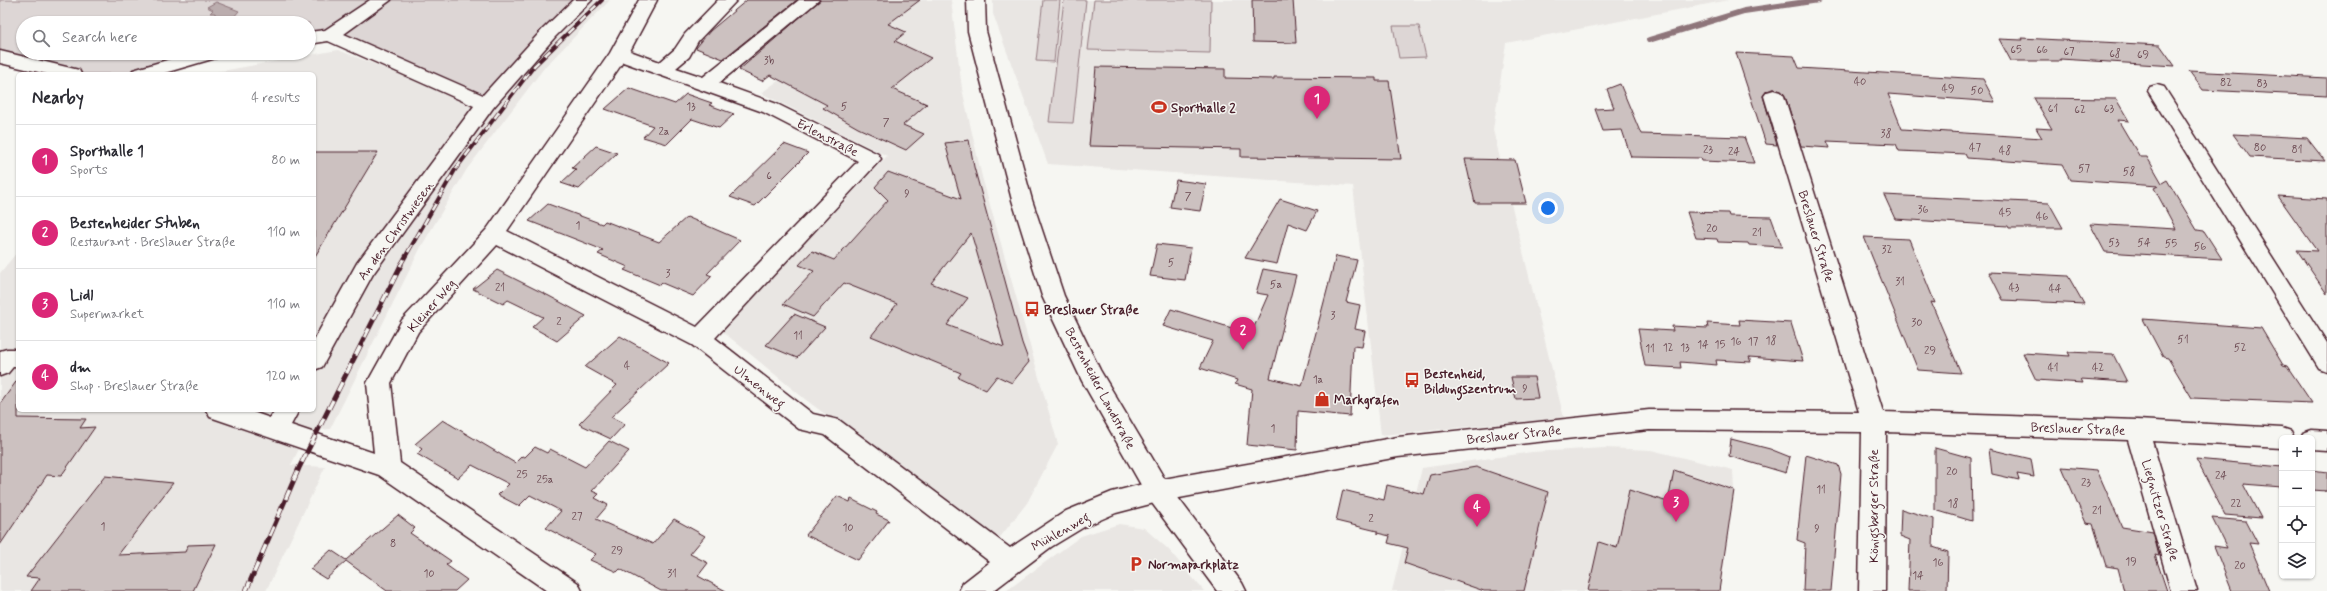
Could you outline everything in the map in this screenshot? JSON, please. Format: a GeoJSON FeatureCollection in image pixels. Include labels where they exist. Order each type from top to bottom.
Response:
{"type":"FeatureCollection","features":[{"type":"Feature","properties":{"kind":"street"},"geometry":{"type":"LineString","coordinates":[[316,37],[330,35],[382,0]]}},
{"type":"Feature","properties":{"kind":"street","name":"An den Christwiesen"},"geometry":{"type":"LineString","coordinates":[[316,357],[365,269],[486,104],[549,33],[583,0]]}},
{"type":"Feature","properties":{"kind":"street","name":"Kleiner Weg"},"geometry":{"type":"LineString","coordinates":[[388,468],[379,384],[410,326],[494,234],[619,54],[648,0]]}},
{"type":"Feature","properties":{"kind":"street"},"geometry":{"type":"LineString","coordinates":[[663,70],[682,53],[691,38],[728,0]]}},
{"type":"Feature","properties":{"kind":"street"},"geometry":{"type":"LineString","coordinates":[[705,85],[810,0]]}},
{"type":"Feature","properties":{"kind":"street","name":"Bestenheider Landstraße"},"geometry":{"type":"LineString","coordinates":[[976,0],[979,39],[1022,200],[1052,296],[1090,374],[1158,491],[1232,591]]}},
{"type":"Feature","properties":{"kind":"street"},"geometry":{"type":"LineString","coordinates":[[330,35],[486,104]]}},
{"type":"Feature","properties":{"kind":"street","name":"Erlenstraße"},"geometry":{"type":"LineString","coordinates":[[619,54],[770,108],[871,159],[700,339]]}},
{"type":"Feature","properties":{"kind":"street"},"geometry":{"type":"LineString","coordinates":[[0,57],[64,72]]}},
{"type":"Feature","properties":{"kind":"street"},"geometry":{"type":"LineString","coordinates":[[147,72],[188,60]]}},
{"type":"Feature","properties":{"kind":"street"},"geometry":{"type":"LineString","coordinates":[[2157,91],[2327,362]]}},
{"type":"Feature","properties":{"kind":"street","name":"Breslauer Straße"},"geometry":{"type":"LineString","coordinates":[[1774,96],[1874,422]]}},
{"type":"Feature","properties":{"kind":"street","name":"Ulmenweg"},"geometry":{"type":"LineString","coordinates":[[494,234],[700,339],[807,422],[831,427],[997,552],[1008,563]]}},
{"type":"Feature","properties":{"kind":"street"},"geometry":{"type":"LineString","coordinates":[[231,412],[281,420],[388,468],[570,591]]}},
{"type":"Feature","properties":{"kind":"street","name":"Breslauer Straße"},"geometry":{"type":"LineString","coordinates":[[1158,491],[1398,447],[1642,420],[1874,422],[2137,430],[2279,438]]}},
{"type":"Feature","properties":{"kind":"street","name":"Königsberger Straße"},"geometry":{"type":"LineString","coordinates":[[1872,591],[1874,422]]}},
{"type":"Feature","properties":{"kind":"street","name":"Liegnitzer Straße"},"geometry":{"type":"LineString","coordinates":[[2137,430],[2184,591]]}},
{"type":"Feature","properties":{"kind":"street"},"geometry":{"type":"LineString","coordinates":[[2315,440],[2327,441]]}},
{"type":"Feature","properties":{"kind":"street","name":"Mühlenweg"},"geometry":{"type":"LineString","coordinates":[[972,591],[1008,563],[1075,519],[1112,503],[1158,491]]}},
{"type":"Feature","properties":{"kind":"shaded area"},"geometry":{"type":"Polygon","coordinates":[[[0,0],[583,0],[486,104],[330,35],[316,37],[316,16],[16,16],[16,60],[188,60],[147,72],[64,72],[0,57],[0,0]]]}},
{"type":"Feature","properties":{"kind":"shaded area"},"geometry":{"type":"Polygon","coordinates":[[[594,0],[610,0],[544,68],[467,169],[421,247],[330,429],[308,431],[291,465],[325,467],[266,591],[0,591],[0,273],[16,253],[16,412],[316,412],[316,72],[216,72],[283,60],[316,60],[316,54],[338,50],[494,110],[529,66],[594,0]]]}},
{"type":"Feature","properties":{"kind":"shaded area"},"geometry":{"type":"Polygon","coordinates":[[[893,0],[951,0],[962,89],[982,177],[1058,444],[1027,503],[997,541],[806,400],[722,331],[887,156],[761,93],[893,0]]]}},
{"type":"Feature","properties":{"kind":"shaded area"},"geometry":{"type":"Polygon","coordinates":[[[993,0],[1729,0],[1506,43],[1493,130],[1564,418],[1381,435],[1353,186],[1048,164],[993,14],[993,0]]]}},
{"type":"Feature","properties":{"kind":"shaded area"},"geometry":{"type":"Polygon","coordinates":[[[1043,0],[1060,0],[1054,62],[1036,61],[1043,0]]]}},
{"type":"Feature","properties":{"kind":"shaded area"},"geometry":{"type":"Polygon","coordinates":[[[1064,0],[1086,0],[1073,123],[1049,122],[1064,0]]]}},
{"type":"Feature","properties":{"kind":"shaded area"},"geometry":{"type":"Polygon","coordinates":[[[1094,0],[1211,0],[1210,53],[1088,50],[1094,0]]]}},
{"type":"Feature","properties":{"kind":"shaded area"},"geometry":{"type":"Polygon","coordinates":[[[216,2],[239,11],[235,16],[215,16],[215,13],[210,13],[213,10],[207,7],[216,2]]]}},
{"type":"Feature","properties":{"kind":"shaded area"},"geometry":{"type":"Polygon","coordinates":[[[1393,26],[1419,26],[1426,57],[1399,58],[1393,26]]]}},
{"type":"Feature","properties":{"kind":"shaded area"},"geometry":{"type":"Polygon","coordinates":[[[1605,448],[1651,450],[1733,470],[1734,490],[1719,591],[1392,591],[1422,468],[1532,452],[1605,448]]]}},
{"type":"Feature","properties":{"kind":"shaded area"},"geometry":{"type":"Polygon","coordinates":[[[1119,524],[1144,528],[1168,549],[1204,591],[1006,591],[1081,536],[1119,524]]]}},
{"type":"Feature","properties":{"kind":"building"},"geometry":{"type":"Polygon","coordinates":[[[747,0],[797,0],[723,59],[696,48],[710,31],[747,0]]]}},
{"type":"Feature","properties":{"kind":"building"},"geometry":{"type":"Polygon","coordinates":[[[820,0],[920,0],[888,24],[906,32],[895,41],[931,58],[892,89],[927,104],[903,125],[924,134],[906,150],[858,128],[823,108],[827,105],[770,75],[762,81],[739,70],[820,0]]]}},
{"type":"Feature","properties":{"kind":"building"},"geometry":{"type":"Polygon","coordinates":[[[1252,0],[1293,0],[1296,43],[1253,42],[1252,0]]]}},
{"type":"Feature","properties":{"kind":"building"},"geometry":{"type":"Polygon","coordinates":[[[2021,38],[2160,45],[2175,66],[2060,59],[2061,61],[2011,61],[1999,39],[2022,40],[2021,38]]]}},
{"type":"Feature","properties":{"kind":"building"},"geometry":{"type":"Polygon","coordinates":[[[1736,53],[1794,56],[1799,68],[1983,79],[1995,102],[1888,94],[1902,129],[2042,138],[2036,128],[2052,129],[2034,98],[2116,99],[2129,121],[2118,120],[2140,157],[2147,157],[2162,183],[2167,180],[2197,230],[2204,231],[2222,259],[2105,252],[2090,224],[2176,229],[2154,188],[2158,186],[2070,180],[2062,165],[1967,158],[1965,154],[1899,151],[1896,144],[1827,141],[1830,148],[1801,146],[1785,96],[1781,91],[1774,89],[1767,91],[1763,96],[1777,145],[1766,144],[1736,53]]]}},
{"type":"Feature","properties":{"kind":"building"},"geometry":{"type":"Polygon","coordinates":[[[1096,67],[1225,69],[1225,78],[1376,78],[1376,81],[1389,81],[1401,159],[1241,157],[1241,149],[1089,146],[1096,67]]]}},
{"type":"Feature","properties":{"kind":"building"},"geometry":{"type":"Polygon","coordinates":[[[2189,71],[2327,78],[2327,96],[2203,90],[2189,71]]]}},
{"type":"Feature","properties":{"kind":"building"},"geometry":{"type":"Polygon","coordinates":[[[1620,84],[1641,134],[1744,137],[1754,163],[1702,161],[1701,158],[1631,157],[1622,130],[1603,131],[1595,109],[1614,108],[1607,89],[1620,84]]]}},
{"type":"Feature","properties":{"kind":"building"},"geometry":{"type":"Polygon","coordinates":[[[629,88],[675,104],[686,94],[712,103],[709,105],[734,114],[719,128],[692,119],[667,144],[643,137],[653,126],[605,109],[629,88]]]}},
{"type":"Feature","properties":{"kind":"building"},"geometry":{"type":"Polygon","coordinates":[[[2233,134],[2307,138],[2325,161],[2250,157],[2233,134]]]}},
{"type":"Feature","properties":{"kind":"building"},"geometry":{"type":"Polygon","coordinates":[[[969,140],[974,167],[1022,343],[1029,362],[1012,383],[997,376],[986,390],[958,377],[961,373],[871,336],[897,304],[844,283],[813,317],[783,304],[814,271],[799,265],[812,251],[834,260],[888,200],[875,187],[888,172],[961,199],[945,143],[969,140]],[[971,233],[931,283],[968,298],[947,325],[1004,347],[971,233]]]}},
{"type":"Feature","properties":{"kind":"building"},"geometry":{"type":"Polygon","coordinates":[[[784,144],[808,153],[755,206],[730,197],[784,144]]]}},
{"type":"Feature","properties":{"kind":"building"},"geometry":{"type":"Polygon","coordinates":[[[596,146],[617,153],[579,189],[561,183],[576,169],[572,168],[596,146]]]}},
{"type":"Feature","properties":{"kind":"building"},"geometry":{"type":"Polygon","coordinates":[[[316,152],[378,152],[316,255],[316,152]]]}},
{"type":"Feature","properties":{"kind":"building"},"geometry":{"type":"Polygon","coordinates":[[[1465,159],[1515,160],[1526,203],[1475,203],[1465,159]]]}},
{"type":"Feature","properties":{"kind":"building"},"geometry":{"type":"Polygon","coordinates":[[[1176,180],[1206,184],[1200,211],[1170,207],[1176,180]]]}},
{"type":"Feature","properties":{"kind":"building"},"geometry":{"type":"Polygon","coordinates":[[[1884,195],[2049,203],[2063,228],[2009,228],[2008,226],[1895,219],[1884,195]]]}},
{"type":"Feature","properties":{"kind":"building"},"geometry":{"type":"Polygon","coordinates":[[[2278,196],[2327,199],[2327,294],[2297,250],[2317,251],[2278,196]]]}},
{"type":"Feature","properties":{"kind":"building"},"geometry":{"type":"Polygon","coordinates":[[[1280,199],[1317,211],[1307,230],[1288,223],[1277,264],[1245,258],[1280,199]]]}},
{"type":"Feature","properties":{"kind":"building"},"geometry":{"type":"Polygon","coordinates":[[[548,204],[602,224],[605,221],[659,242],[687,217],[740,240],[707,274],[712,276],[693,296],[662,283],[660,285],[624,270],[628,267],[598,254],[603,250],[529,221],[548,204]]]}},
{"type":"Feature","properties":{"kind":"building"},"geometry":{"type":"Polygon","coordinates":[[[1687,212],[1728,213],[1729,216],[1771,217],[1782,247],[1749,245],[1748,243],[1718,242],[1717,239],[1696,238],[1687,212]]]}},
{"type":"Feature","properties":{"kind":"building"},"geometry":{"type":"Polygon","coordinates":[[[1864,237],[1909,239],[1935,303],[1931,302],[1961,373],[1918,370],[1864,237]]]}},
{"type":"Feature","properties":{"kind":"building"},"geometry":{"type":"Polygon","coordinates":[[[1157,244],[1191,248],[1185,280],[1150,276],[1157,244]]]}},
{"type":"Feature","properties":{"kind":"building"},"geometry":{"type":"Polygon","coordinates":[[[1336,256],[1357,260],[1346,302],[1360,305],[1355,329],[1365,331],[1362,347],[1353,346],[1350,416],[1298,411],[1297,450],[1247,445],[1252,389],[1235,384],[1237,380],[1200,368],[1213,341],[1163,326],[1171,309],[1251,334],[1268,295],[1256,293],[1263,269],[1296,275],[1270,378],[1302,386],[1336,256]]]}},
{"type":"Feature","properties":{"kind":"building"},"geometry":{"type":"Polygon","coordinates":[[[497,270],[586,316],[557,341],[532,327],[543,317],[508,300],[503,304],[473,289],[497,270]]]}},
{"type":"Feature","properties":{"kind":"building"},"geometry":{"type":"Polygon","coordinates":[[[1989,272],[2068,276],[2084,304],[2003,300],[1989,272]]]}},
{"type":"Feature","properties":{"kind":"building"},"geometry":{"type":"Polygon","coordinates":[[[794,314],[825,327],[797,358],[766,345],[794,314]]]}},
{"type":"Feature","properties":{"kind":"building"},"geometry":{"type":"Polygon","coordinates":[[[2143,319],[2261,328],[2283,365],[2287,366],[2312,403],[2192,398],[2168,358],[2163,357],[2143,319]]]}},
{"type":"Feature","properties":{"kind":"building"},"geometry":{"type":"Polygon","coordinates":[[[1739,320],[1791,323],[1803,361],[1749,357],[1751,362],[1716,360],[1717,365],[1680,362],[1681,368],[1645,366],[1638,329],[1673,331],[1672,326],[1708,328],[1707,323],[1740,325],[1739,320]]]}},
{"type":"Feature","properties":{"kind":"building"},"geometry":{"type":"Polygon","coordinates":[[[620,336],[669,363],[611,417],[625,424],[611,439],[579,424],[617,385],[585,367],[620,336]]]}},
{"type":"Feature","properties":{"kind":"building"},"geometry":{"type":"Polygon","coordinates":[[[2068,352],[2113,354],[2127,382],[2081,379],[2083,383],[2036,380],[2023,353],[2070,356],[2068,352]]]}},
{"type":"Feature","properties":{"kind":"building"},"geometry":{"type":"Polygon","coordinates":[[[1511,377],[1534,377],[1538,398],[1516,399],[1511,377]]]}},
{"type":"Feature","properties":{"kind":"building"},"geometry":{"type":"Polygon","coordinates":[[[16,382],[16,412],[18,412],[18,418],[86,419],[80,428],[95,427],[61,476],[47,475],[0,545],[0,404],[16,382]]]}},
{"type":"Feature","properties":{"kind":"building"},"geometry":{"type":"Polygon","coordinates":[[[443,420],[515,463],[522,456],[525,457],[535,447],[547,453],[550,449],[585,467],[609,441],[629,451],[592,491],[599,494],[595,498],[608,505],[596,519],[653,544],[674,519],[705,536],[690,554],[708,563],[698,576],[726,591],[661,591],[620,569],[617,572],[590,560],[596,554],[546,528],[561,511],[530,495],[519,506],[498,495],[509,484],[472,465],[458,478],[417,454],[422,449],[415,444],[443,420]]]}},
{"type":"Feature","properties":{"kind":"building"},"geometry":{"type":"Polygon","coordinates":[[[1731,439],[1770,449],[1790,457],[1786,473],[1729,456],[1731,439]]]}},
{"type":"Feature","properties":{"kind":"building"},"geometry":{"type":"Polygon","coordinates":[[[1935,448],[1971,458],[1972,521],[1935,510],[1935,448]]]}},
{"type":"Feature","properties":{"kind":"building"},"geometry":{"type":"Polygon","coordinates":[[[1989,449],[2031,459],[2034,477],[2017,474],[2019,480],[1992,474],[1989,449]]]}},
{"type":"Feature","properties":{"kind":"building"},"geometry":{"type":"Polygon","coordinates":[[[1806,455],[1838,465],[1841,474],[1831,591],[1803,591],[1805,543],[1797,540],[1806,455]]]}},
{"type":"Feature","properties":{"kind":"building"},"geometry":{"type":"Polygon","coordinates":[[[2196,459],[2279,467],[2279,487],[2243,484],[2261,518],[2225,515],[2196,459]]]}},
{"type":"Feature","properties":{"kind":"building"},"geometry":{"type":"Polygon","coordinates":[[[1476,467],[1548,492],[1524,591],[1484,591],[1404,563],[1408,548],[1388,543],[1390,536],[1377,533],[1377,531],[1336,521],[1343,490],[1384,500],[1387,485],[1424,494],[1430,475],[1476,467]]]}},
{"type":"Feature","properties":{"kind":"building"},"geometry":{"type":"Polygon","coordinates":[[[2062,467],[2097,470],[2122,527],[2153,532],[2159,556],[2155,555],[2167,591],[2124,591],[2118,568],[2106,566],[2093,524],[2086,523],[2062,467]]]}},
{"type":"Feature","properties":{"kind":"building"},"geometry":{"type":"Polygon","coordinates":[[[1674,470],[1734,490],[1719,591],[1588,591],[1599,542],[1617,548],[1629,490],[1668,502],[1674,470]]]}},
{"type":"Feature","properties":{"kind":"building"},"geometry":{"type":"Polygon","coordinates":[[[2315,470],[2327,472],[2327,491],[2315,490],[2315,470]]]}},
{"type":"Feature","properties":{"kind":"building"},"geometry":{"type":"Polygon","coordinates":[[[105,476],[173,483],[118,555],[185,552],[188,545],[216,544],[193,591],[31,591],[40,578],[26,577],[105,476]]]}},
{"type":"Feature","properties":{"kind":"building"},"geometry":{"type":"Polygon","coordinates":[[[837,496],[850,502],[851,499],[889,520],[858,560],[806,535],[837,496]]]}},
{"type":"Feature","properties":{"kind":"building"},"geometry":{"type":"Polygon","coordinates":[[[1901,509],[1934,519],[1933,547],[1948,552],[1947,591],[1908,591],[1910,540],[1900,536],[1901,509]]]}},
{"type":"Feature","properties":{"kind":"building"},"geometry":{"type":"Polygon","coordinates":[[[398,515],[415,528],[410,533],[451,561],[446,565],[467,580],[455,591],[387,591],[346,561],[326,579],[310,569],[331,550],[346,560],[398,515]]]}},
{"type":"Feature","properties":{"kind":"building"},"geometry":{"type":"Polygon","coordinates":[[[2212,518],[2246,521],[2258,544],[2249,543],[2269,591],[2232,591],[2214,546],[2227,548],[2212,518]]]}},
{"type":"Feature","properties":{"kind":"waterway"},"geometry":{"type":"LineString","coordinates":[[1649,40],[1744,11],[1819,0]]}},
{"type":"Feature","properties":{"kind":"railway"},"geometry":{"type":"LineString","coordinates":[[400,266],[455,170],[534,66],[602,0]]}},
{"type":"Feature","properties":{"kind":"railway"},"geometry":{"type":"LineString","coordinates":[[246,591],[299,468],[401,265]]}},
{"type":"Feature","properties":{"kind":"place","name":"Sporthalle 2"},"geometry":{"type":"Point","coordinates":[1159,107]}},
{"type":"Feature","properties":{"kind":"place","name":"Sporthalle 1"},"geometry":{"type":"Point","coordinates":[1317,119]}},
{"type":"Feature","properties":{"kind":"place","name":"Breslauer Straße"},"geometry":{"type":"Point","coordinates":[1032,309]}},
{"type":"Feature","properties":{"kind":"place","name":"Bestenheider Stuben"},"geometry":{"type":"Point","coordinates":[1243,350]}},
{"type":"Feature","properties":{"kind":"place","name":"Bestenheid, Bildungszentrum"},"geometry":{"type":"Point","coordinates":[1412,380]}},
{"type":"Feature","properties":{"kind":"place","name":"Markgrafen"},"geometry":{"type":"Point","coordinates":[1322,399]}},
{"type":"Feature","properties":{"kind":"place","name":"Lidl"},"geometry":{"type":"Point","coordinates":[1676,522]}},
{"type":"Feature","properties":{"kind":"place","name":"dm"},"geometry":{"type":"Point","coordinates":[1477,527]}},
{"type":"Feature","properties":{"kind":"place","name":"Normaparkplatz"},"geometry":{"type":"Point","coordinates":[1136,564]}}]}
